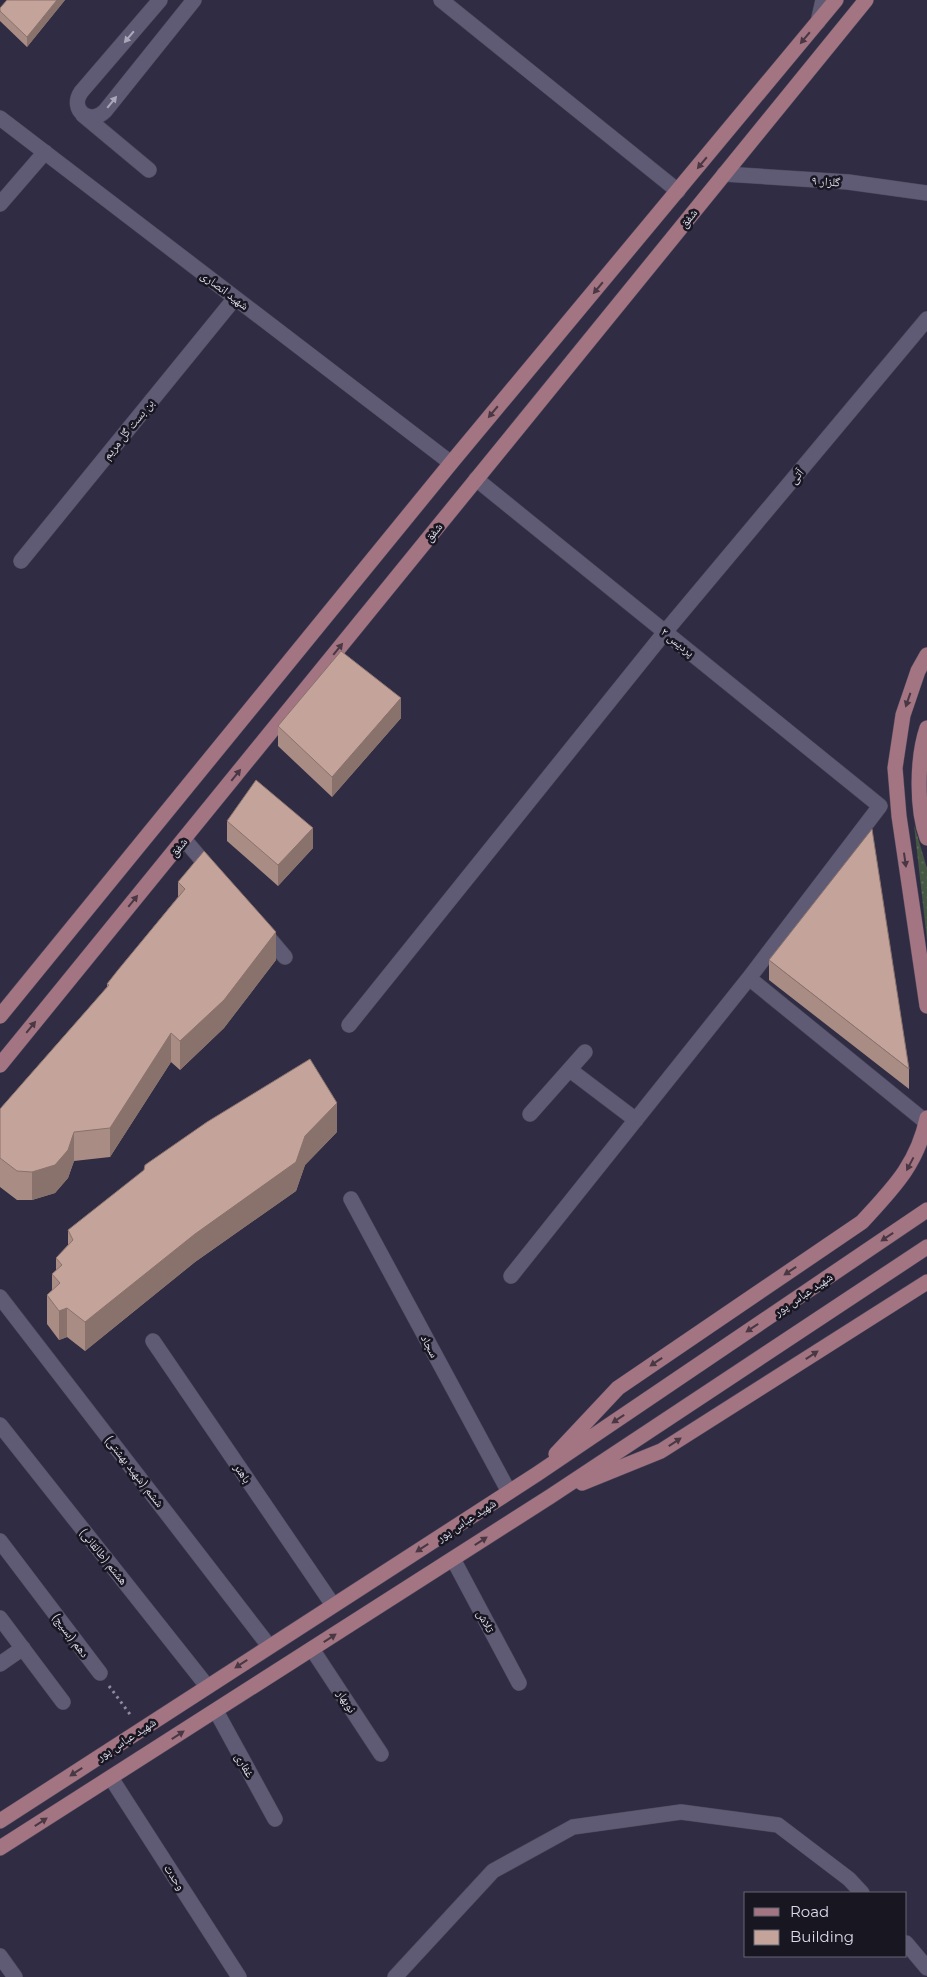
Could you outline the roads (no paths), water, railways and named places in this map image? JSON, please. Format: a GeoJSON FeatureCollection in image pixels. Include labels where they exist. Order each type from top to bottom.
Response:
{"type":"FeatureCollection","features":[{"type":"Feature","properties":{"kind":"main road","name":"شفق"},"geometry":{"type":"LineString","coordinates":[[0,1016],[451,463],[836,0]]}},
{"type":"Feature","properties":{"kind":"main road","name":"شفق"},"geometry":{"type":"LineString","coordinates":[[0,1065],[866,0]]}},
{"type":"Feature","properties":{"kind":"main road"},"geometry":{"type":"LineString","coordinates":[[927,655],[918,671],[903,715],[895,768],[899,816],[927,1006]]}},
{"type":"Feature","properties":{"kind":"main road"},"geometry":{"type":"LineString","coordinates":[[927,728],[922,743],[919,790],[927,838]]}},
{"type":"Feature","properties":{"kind":"main road"},"geometry":{"type":"LineString","coordinates":[[537,1474],[618,1388],[862,1222],[892,1190],[911,1164],[927,1120]]}},
{"type":"Feature","properties":{"kind":"main road","name":"شهید عباس پور"},"geometry":{"type":"LineString","coordinates":[[0,1821],[537,1474],[927,1210]]}},
{"type":"Feature","properties":{"kind":"main road","name":"شهید عباس پور"},"geometry":{"type":"LineString","coordinates":[[0,1848],[551,1496],[927,1247]]}},
{"type":"Feature","properties":{"kind":"main road"},"geometry":{"type":"LineString","coordinates":[[551,1496],[661,1451],[927,1282]]}},
{"type":"Feature","properties":{"kind":"street"},"geometry":{"type":"LineString","coordinates":[[149,170],[83,115],[79,111],[77,101],[80,92],[160,0]]}},
{"type":"Feature","properties":{"kind":"street"},"geometry":{"type":"LineString","coordinates":[[83,115],[92,118],[101,115],[194,0]]}},
{"type":"Feature","properties":{"kind":"street"},"geometry":{"type":"LineString","coordinates":[[441,0],[678,192]]}},
{"type":"Feature","properties":{"kind":"street"},"geometry":{"type":"LineString","coordinates":[[818,22],[823,0]]}},
{"type":"Feature","properties":{"kind":"street","name":"شهید انصاری"},"geometry":{"type":"LineString","coordinates":[[0,118],[451,463]]}},
{"type":"Feature","properties":{"kind":"street"},"geometry":{"type":"LineString","coordinates":[[0,204],[45,152]]}},
{"type":"Feature","properties":{"kind":"street","name":"گلزار ۹"},"geometry":{"type":"LineString","coordinates":[[724,174],[848,182],[927,193]]}},
{"type":"Feature","properties":{"kind":"street","name":"بن بست گل مریم"},"geometry":{"type":"LineString","coordinates":[[20,561],[235,298]]}},
{"type":"Feature","properties":{"kind":"street","name":"آتی"},"geometry":{"type":"LineString","coordinates":[[349,1025],[665,632],[927,320]]}},
{"type":"Feature","properties":{"kind":"street","name":"پردیس ۲"},"geometry":{"type":"LineString","coordinates":[[476,479],[880,806],[749,978]]}},
{"type":"Feature","properties":{"kind":"street"},"geometry":{"type":"LineString","coordinates":[[184,839],[222,884]]}},
{"type":"Feature","properties":{"kind":"street"},"geometry":{"type":"LineString","coordinates":[[254,920],[285,957]]}},
{"type":"Feature","properties":{"kind":"street"},"geometry":{"type":"LineString","coordinates":[[511,1276],[749,978],[927,1120]]}},
{"type":"Feature","properties":{"kind":"street"},"geometry":{"type":"LineString","coordinates":[[530,1114],[585,1052]]}},
{"type":"Feature","properties":{"kind":"street"},"geometry":{"type":"LineString","coordinates":[[570,1070],[636,1120]]}},
{"type":"Feature","properties":{"kind":"street","name":"سجاد"},"geometry":{"type":"LineString","coordinates":[[351,1199],[509,1492]]}},
{"type":"Feature","properties":{"kind":"street","name":"ششم (شهید بهشتی)"},"geometry":{"type":"LineString","coordinates":[[0,1297],[269,1646]]}},
{"type":"Feature","properties":{"kind":"street","name":"باهنر"},"geometry":{"type":"LineString","coordinates":[[153,1340],[333,1605]]}},
{"type":"Feature","properties":{"kind":"street","name":"هشتم (طالقانی)"},"geometry":{"type":"LineString","coordinates":[[0,1426],[208,1686]]}},
{"type":"Feature","properties":{"kind":"street","name":"دهم (بسیج)"},"geometry":{"type":"LineString","coordinates":[[0,1541],[100,1673]]}},
{"type":"Feature","properties":{"kind":"street","name":"تلاش"},"geometry":{"type":"LineString","coordinates":[[453,1558],[519,1683]]}},
{"type":"Feature","properties":{"kind":"street"},"geometry":{"type":"LineString","coordinates":[[0,1618],[64,1702]]}},
{"type":"Feature","properties":{"kind":"street"},"geometry":{"type":"LineString","coordinates":[[0,1664],[23,1648]]}},
{"type":"Feature","properties":{"kind":"street","name":"نوبهار"},"geometry":{"type":"LineString","coordinates":[[312,1649],[381,1754]]}},
{"type":"Feature","properties":{"kind":"street","name":"غفاری"},"geometry":{"type":"LineString","coordinates":[[216,1711],[275,1819]]}},
{"type":"Feature","properties":{"kind":"street","name":"وحدت"},"geometry":{"type":"LineString","coordinates":[[110,1778],[239,1977]]}},
{"type":"Feature","properties":{"kind":"street"},"geometry":{"type":"LineString","coordinates":[[396,1977],[493,1871],[573,1827],[681,1812],[778,1825],[849,1879],[861,1892]]}},
{"type":"Feature","properties":{"kind":"street"},"geometry":{"type":"LineString","coordinates":[[907,1945],[927,1968]]}},
{"type":"Feature","properties":{"kind":"street"},"geometry":{"type":"LineString","coordinates":[[0,1956],[15,1977]]}}]}
